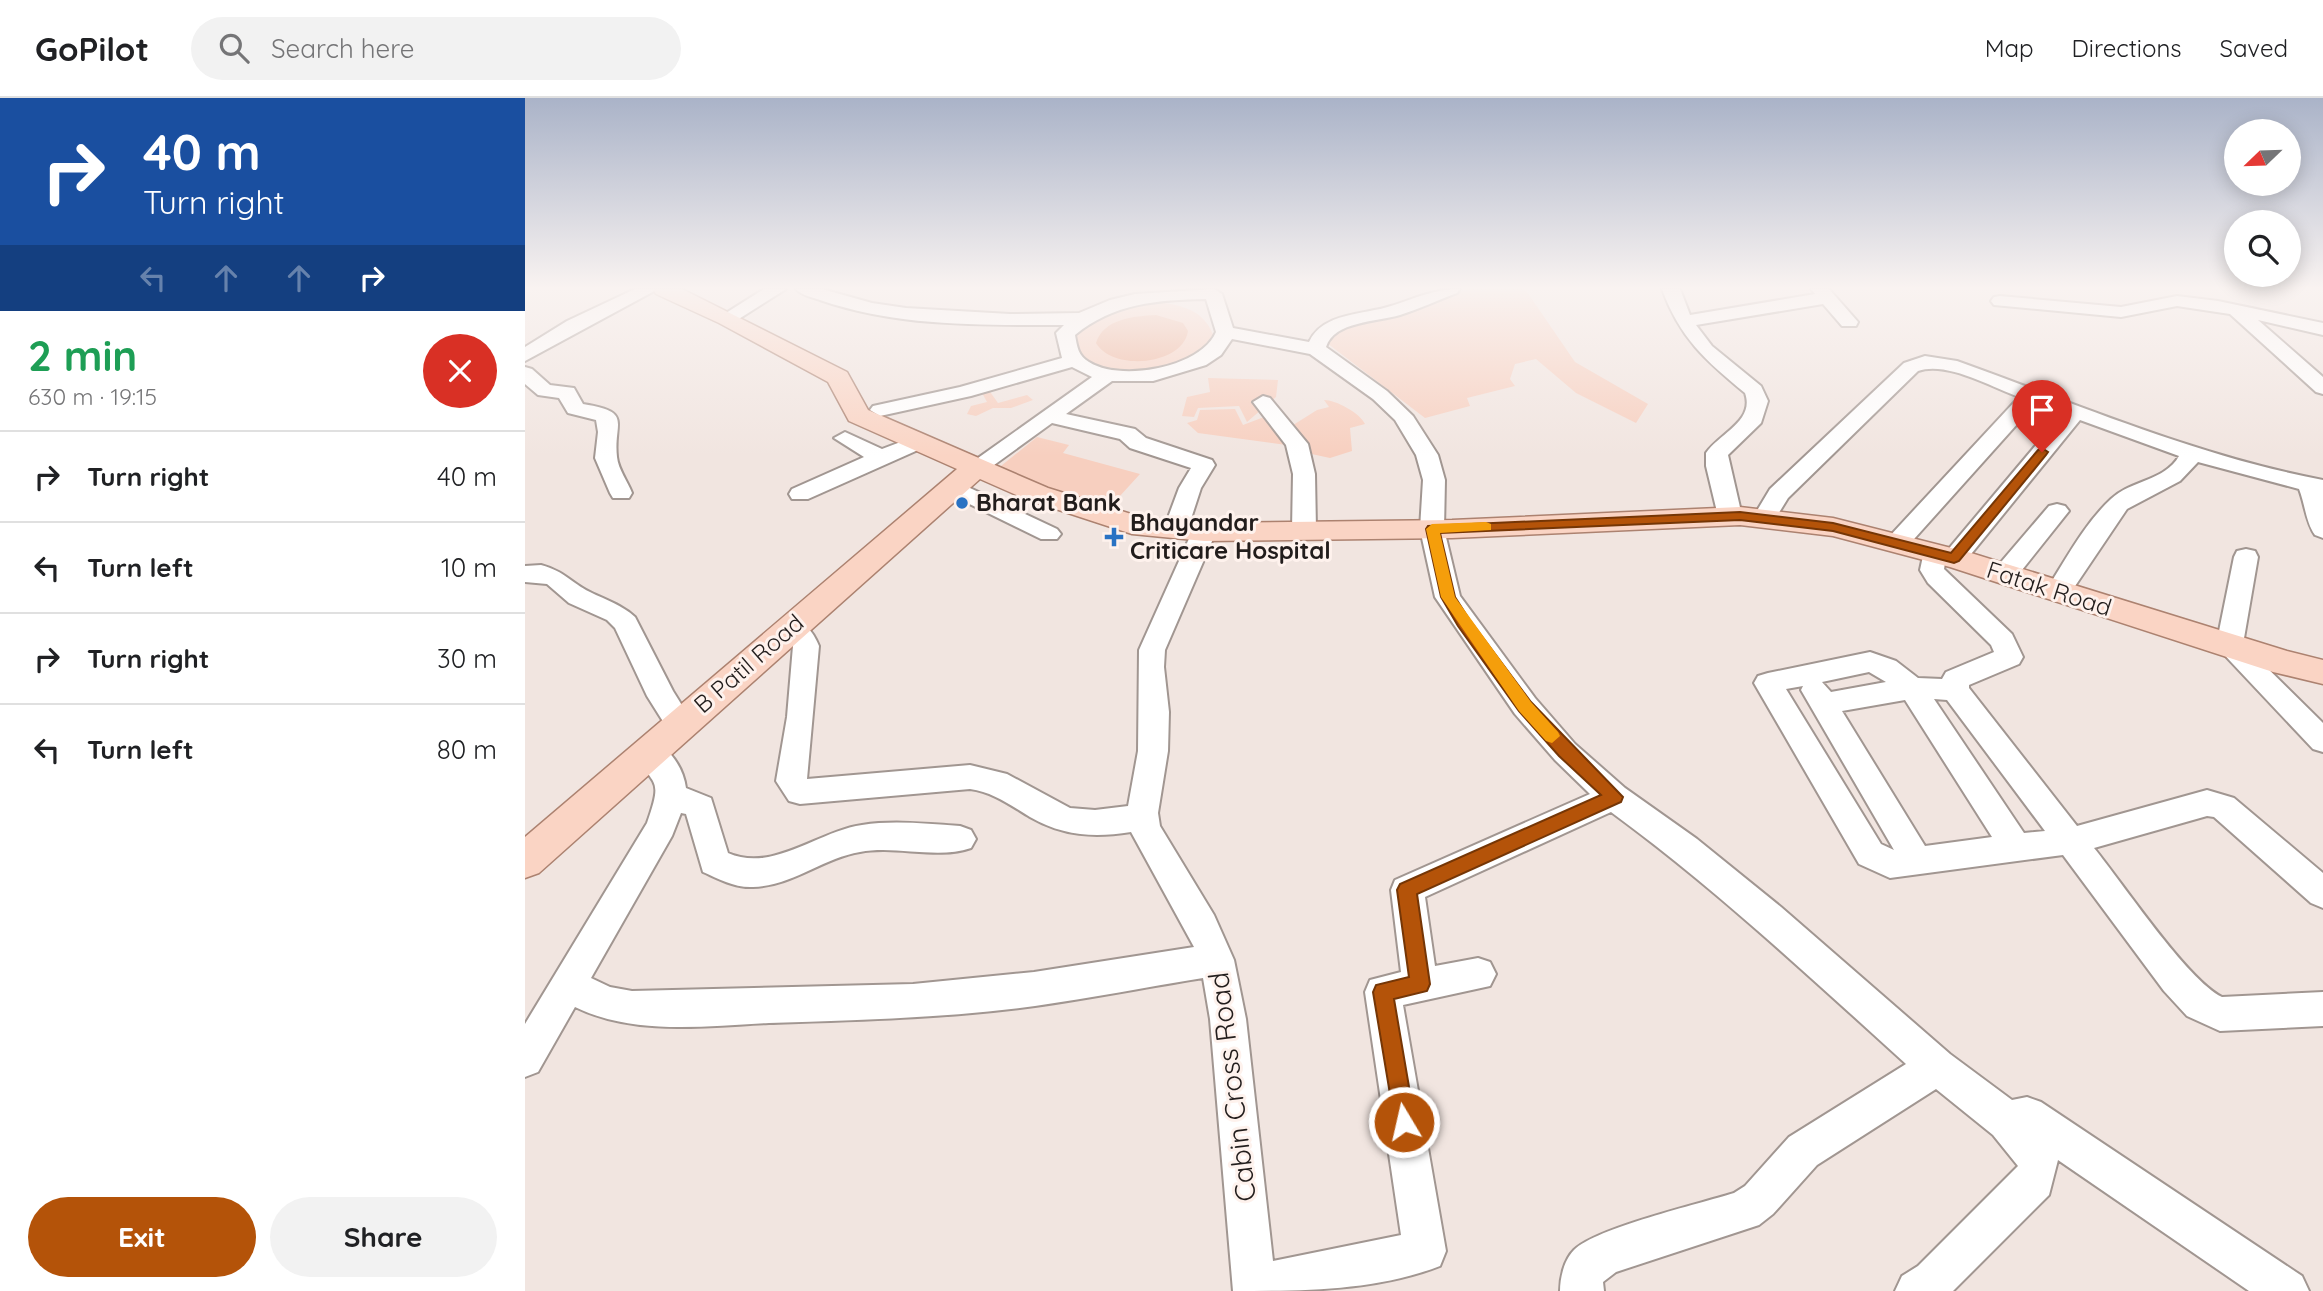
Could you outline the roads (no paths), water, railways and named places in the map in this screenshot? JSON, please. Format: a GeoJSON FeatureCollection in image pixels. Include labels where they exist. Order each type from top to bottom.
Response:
{"type":"FeatureCollection","features":[{"type":"Feature","properties":{"kind":"main road","name":"Fatak Road"},"geometry":{"type":"LineString","coordinates":[[777,345],[838,377],[858,415],[919,441],[964,478],[1038,494],[1142,527],[1204,532],[1432,529],[1730,516],[1833,527],[1944,556],[2229,646],[2323,671]]}},
{"type":"Feature","properties":{"kind":"main road","name":"B Patil Road"},"geometry":{"type":"LineString","coordinates":[[525,861],[679,723],[964,478]]}},
{"type":"Feature","properties":{"kind":"street"},"geometry":{"type":"LineString","coordinates":[[525,355],[542,345]]}},
{"type":"Feature","properties":{"kind":"street"},"geometry":{"type":"LineString","coordinates":[[1064,345],[1072,361],[1084,369],[1108,375],[1137,377],[1193,363],[1214,351],[1218,345]]}},
{"type":"Feature","properties":{"kind":"street"},"geometry":{"type":"LineString","coordinates":[[1293,345],[1316,349],[1380,395],[1416,435],[1427,456],[1434,480],[1432,529],[1448,597],[1525,706],[1565,752],[1614,797],[1686,849],[1769,918],[1937,1067],[2008,1121],[2028,1142],[2039,1163],[2035,1181],[1933,1281],[1917,1291]]}},
{"type":"Feature","properties":{"kind":"street"},"geometry":{"type":"LineString","coordinates":[[1316,349],[1317,345]]}},
{"type":"Feature","properties":{"kind":"street"},"geometry":{"type":"LineString","coordinates":[[1701,345],[1754,390],[1758,401],[1754,419],[1717,453],[1717,466],[1730,516]]}},
{"type":"Feature","properties":{"kind":"street"},"geometry":{"type":"LineString","coordinates":[[2274,345],[2323,388]]}},
{"type":"Feature","properties":{"kind":"street"},"geometry":{"type":"LineString","coordinates":[[880,410],[964,392],[1072,361]]}},
{"type":"Feature","properties":{"kind":"street"},"geometry":{"type":"LineString","coordinates":[[1764,519],[1778,494],[1918,364],[1935,362],[1950,365],[2192,453],[2315,486],[2323,530]]}},
{"type":"Feature","properties":{"kind":"street"},"geometry":{"type":"LineString","coordinates":[[525,373],[545,391],[568,392],[575,409],[601,413],[606,418],[609,432],[606,458],[621,493]]}},
{"type":"Feature","properties":{"kind":"street"},"geometry":{"type":"LineString","coordinates":[[1049,534],[964,478],[1047,416],[1108,375]]}},
{"type":"Feature","properties":{"kind":"street"},"geometry":{"type":"LineString","coordinates":[[1897,543],[2031,396]]}},
{"type":"Feature","properties":{"kind":"street"},"geometry":{"type":"LineString","coordinates":[[1263,402],[1297,444],[1304,474],[1304,530]]}},
{"type":"Feature","properties":{"kind":"street"},"geometry":{"type":"LineString","coordinates":[[2076,411],[1932,570],[2003,641],[2009,657],[1965,673],[1956,679],[1955,690],[2176,979],[2200,1004],[2220,1014],[2323,1009]]}},
{"type":"Feature","properties":{"kind":"street"},"geometry":{"type":"LineString","coordinates":[[1047,416],[1127,434],[1137,443],[1204,465],[1190,488],[1175,531]]}},
{"type":"Feature","properties":{"kind":"street"},"geometry":{"type":"LineString","coordinates":[[845,438],[882,458]]}},
{"type":"Feature","properties":{"kind":"street"},"geometry":{"type":"LineString","coordinates":[[800,494],[919,441]]}},
{"type":"Feature","properties":{"kind":"street"},"geometry":{"type":"LineString","coordinates":[[2058,592],[2124,499],[2173,476],[2187,465],[2192,453]]}},
{"type":"Feature","properties":{"kind":"street"},"geometry":{"type":"LineString","coordinates":[[2004,574],[2057,511]]}},
{"type":"Feature","properties":{"kind":"street"},"geometry":{"type":"LineString","coordinates":[[790,628],[802,636],[806,646],[801,717],[791,781],[800,792],[970,776],[988,778],[1069,821],[1098,824],[1143,817],[1153,751],[1152,650],[1204,532]]}},
{"type":"Feature","properties":{"kind":"street"},"geometry":{"type":"LineString","coordinates":[[2246,557],[2229,646],[2323,741]]}},
{"type":"Feature","properties":{"kind":"street"},"geometry":{"type":"LineString","coordinates":[[525,573],[541,572],[556,578],[578,597],[616,614],[626,622],[661,696],[679,723]]}},
{"type":"Feature","properties":{"kind":"street"},"geometry":{"type":"LineString","coordinates":[[2017,849],[1912,688],[1886,668],[1870,662],[1768,683],[1870,854],[1890,864],[1919,862],[2017,849],[2071,841],[2207,803],[2223,807],[2323,893]]}},
{"type":"Feature","properties":{"kind":"street"},"geometry":{"type":"LineString","coordinates":[[1807,675],[1919,862]]}},
{"type":"Feature","properties":{"kind":"street"},"geometry":{"type":"LineString","coordinates":[[1824,704],[1912,688],[1955,690]]}},
{"type":"Feature","properties":{"kind":"street"},"geometry":{"type":"LineString","coordinates":[[525,1059],[661,827],[671,800],[671,780],[666,767],[648,751]]}},
{"type":"Feature","properties":{"kind":"street"},"geometry":{"type":"LineString","coordinates":[[1420,984],[1407,890],[1614,797]]}},
{"type":"Feature","properties":{"kind":"street"},"geometry":{"type":"LineString","coordinates":[[671,800],[689,801],[700,807],[714,862],[732,872],[758,875],[851,840],[893,837],[960,839]]}},
{"type":"Feature","properties":{"kind":"street","name":"Cabin Cross Road"},"geometry":{"type":"LineString","coordinates":[[1143,817],[1145,828],[1202,926],[1217,960],[1228,1019],[1255,1289]]}},
{"type":"Feature","properties":{"kind":"street"},"geometry":{"type":"LineString","coordinates":[[568,985],[607,1004],[632,1007],[836,1005],[1034,989],[1217,960]]}},
{"type":"Feature","properties":{"kind":"street"},"geometry":{"type":"LineString","coordinates":[[1255,1289],[1425,1251],[1383,992],[1478,974]]}},
{"type":"Feature","properties":{"kind":"street"},"geometry":{"type":"LineString","coordinates":[[1582,1291],[1580,1278],[1588,1265],[1605,1254],[1744,1210],[1759,1199],[1803,1151],[1937,1067]]}},
{"type":"Feature","properties":{"kind":"street"},"geometry":{"type":"LineString","coordinates":[[2008,1121],[2027,1116],[2287,1291]]}},
{"type":"Feature","properties":{"kind":"place","name":"Bharat Bank"},"geometry":{"type":"Point","coordinates":[962,503]}},
{"type":"Feature","properties":{"kind":"place","name":"Bhayandar Criticare Hospital"},"geometry":{"type":"Point","coordinates":[1114,537]}}]}
